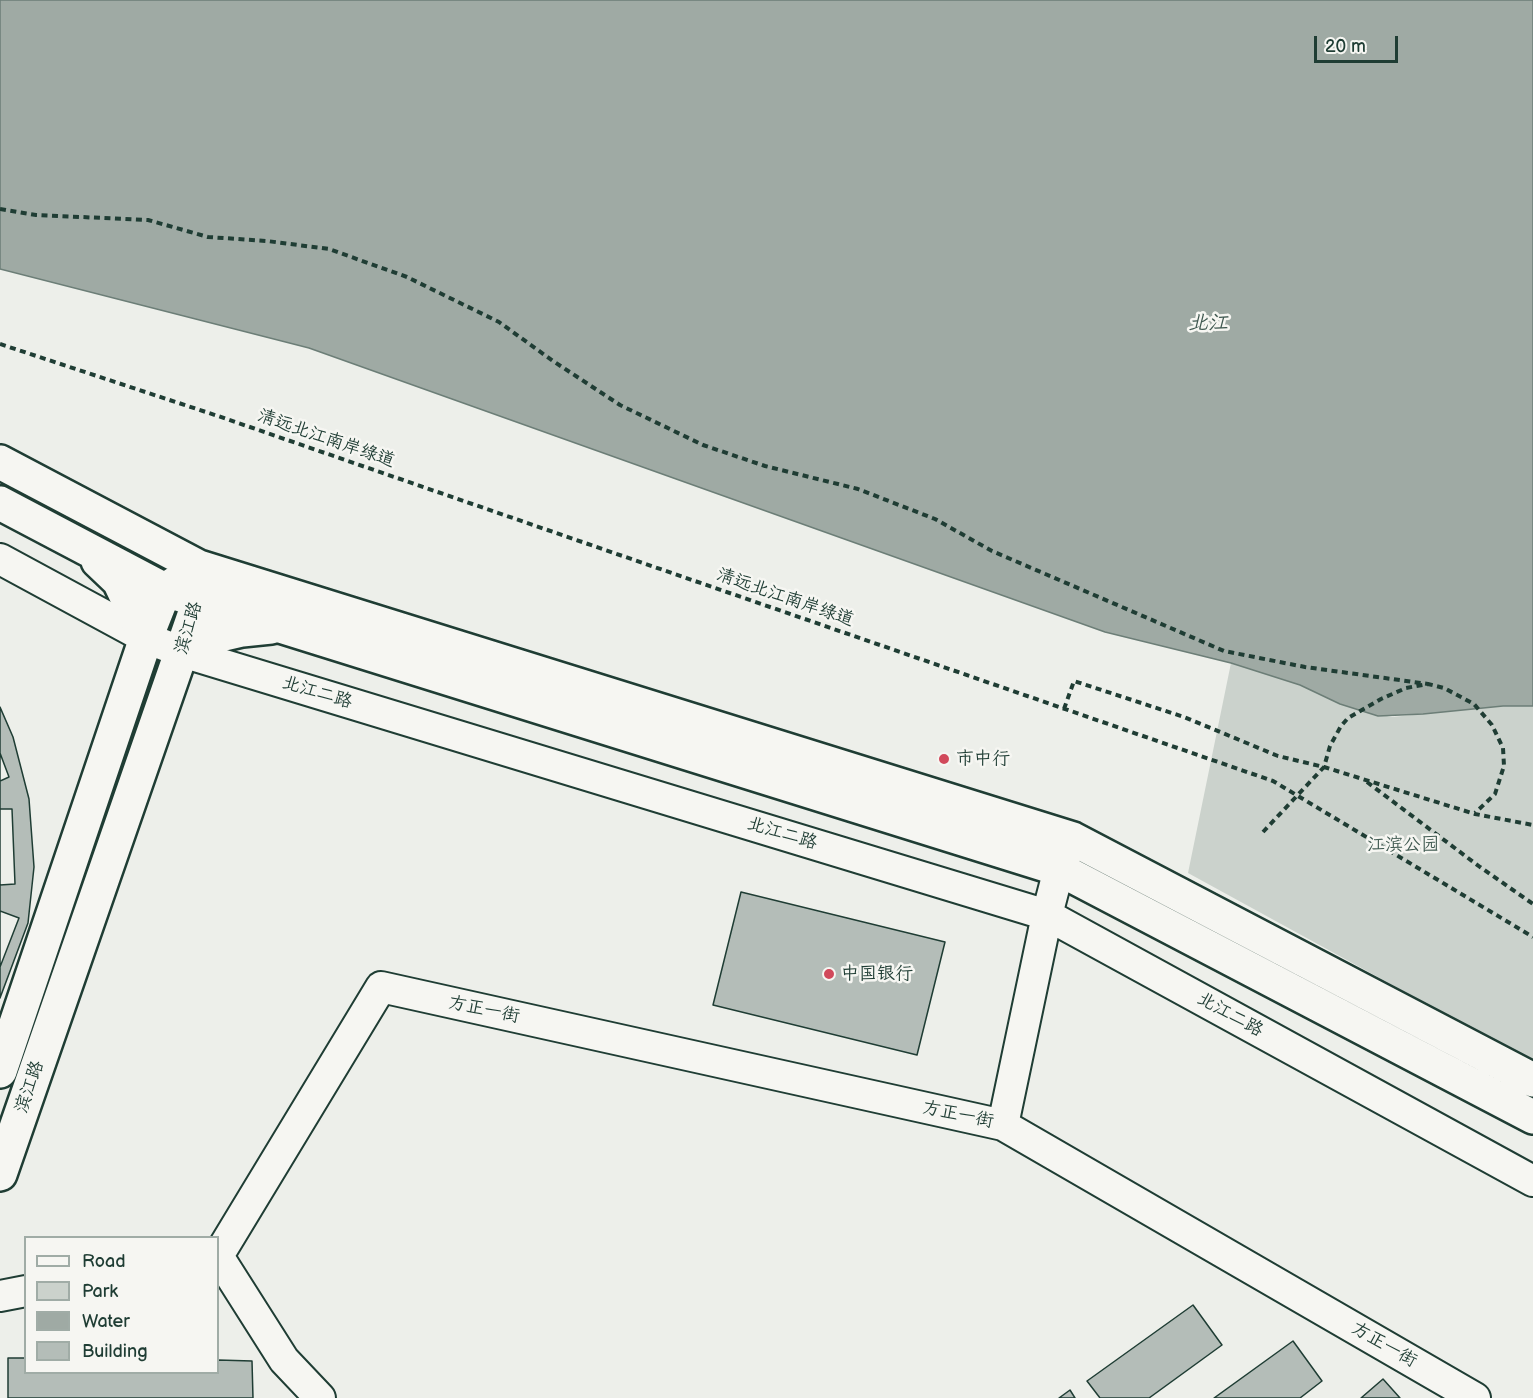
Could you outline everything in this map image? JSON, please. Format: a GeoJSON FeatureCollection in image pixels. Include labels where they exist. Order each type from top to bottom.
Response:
{"type":"FeatureCollection","features":[{"type":"Feature","properties":{"kind":"main road"},"geometry":{"type":"LineString","coordinates":[[0,462],[199,567],[1073,839],[1533,1080]]}},
{"type":"Feature","properties":{"kind":"main road"},"geometry":{"type":"LineString","coordinates":[[0,503],[165,590],[1059,869],[1533,1117]]}},
{"type":"Feature","properties":{"kind":"main road"},"geometry":{"type":"LineString","coordinates":[[84,546],[119,581],[146,638]]}},
{"type":"Feature","properties":{"kind":"main road","name":"滨江路"},"geometry":{"type":"LineString","coordinates":[[0,1071],[146,638],[165,590],[199,567]]}},
{"type":"Feature","properties":{"kind":"main road","name":"滨江路"},"geometry":{"type":"LineString","coordinates":[[0,1174],[200,601],[199,567]]}},
{"type":"Feature","properties":{"kind":"main road"},"geometry":{"type":"LineString","coordinates":[[182,652],[216,636],[242,630],[281,626]]}},
{"type":"Feature","properties":{"kind":"street","name":"北江二路"},"geometry":{"type":"LineString","coordinates":[[0,559],[146,638],[182,652],[1047,915],[1533,1181]]}},
{"type":"Feature","properties":{"kind":"street"},"geometry":{"type":"LineString","coordinates":[[1003,1125],[1047,915],[1059,869],[1073,839]]}},
{"type":"Feature","properties":{"kind":"street","name":"方正一街"},"geometry":{"type":"LineString","coordinates":[[219,1254],[381,987],[1003,1125],[1474,1398]]}},
{"type":"Feature","properties":{"kind":"street"},"geometry":{"type":"LineString","coordinates":[[219,1258],[284,1360],[320,1398]]}},
{"type":"Feature","properties":{"kind":"street"},"geometry":{"type":"LineString","coordinates":[[0,1296],[24,1291]]}},
{"type":"Feature","properties":{"kind":"path"},"geometry":{"type":"LineString","coordinates":[[0,209],[47,216],[147,220],[208,237],[267,241],[329,249],[407,277],[499,322],[553,362],[620,405],[703,445],[765,466],[858,489],[924,514],[992,552],[1224,651],[1305,667],[1444,688],[1474,704],[1492,725],[1503,747],[1504,766],[1495,794],[1475,814]]}},
{"type":"Feature","properties":{"kind":"path","name":"清远北江南岸绿道"},"geometry":{"type":"LineString","coordinates":[[0,344],[229,420],[1273,781],[1533,938]]}},
{"type":"Feature","properties":{"kind":"path"},"geometry":{"type":"LineString","coordinates":[[1064,709],[1074,681],[1184,717],[1278,756],[1475,814],[1533,825]]}},
{"type":"Feature","properties":{"kind":"path"},"geometry":{"type":"LineString","coordinates":[[1263,832],[1324,768],[1330,746],[1348,718],[1406,688],[1428,684]]}},
{"type":"Feature","properties":{"kind":"path"},"geometry":{"type":"LineString","coordinates":[[1364,780],[1533,904]]}},
{"type":"Feature","properties":{"kind":"green space","name":"江滨公园"},"geometry":{"type":"Polygon","coordinates":[[[1231,663],[1300,685],[1340,704],[1392,717],[1503,706],[1533,706],[1533,1062],[1188,873],[1231,663]]]}},
{"type":"Feature","properties":{"kind":"water","name":"北江"},"geometry":{"type":"Polygon","coordinates":[[[0,0],[1533,0],[1533,706],[1503,706],[1378,716],[1340,704],[1300,685],[1231,663],[1105,632],[309,348],[0,269],[0,0]]]}},
{"type":"Feature","properties":{"kind":"building"},"geometry":{"type":"Polygon","coordinates":[[[0,707],[13,737],[29,799],[34,867],[28,923],[0,998],[0,707]]]}},
{"type":"Feature","properties":{"kind":"building"},"geometry":{"type":"Polygon","coordinates":[[[0,753],[9,777],[0,781],[0,753]]]}},
{"type":"Feature","properties":{"kind":"building"},"geometry":{"type":"Polygon","coordinates":[[[0,809],[12,809],[15,884],[0,885],[0,809]]]}},
{"type":"Feature","properties":{"kind":"building","name":"中国银行"},"geometry":{"type":"Polygon","coordinates":[[[741,892],[945,942],[917,1055],[713,1005],[741,892]]]}},
{"type":"Feature","properties":{"kind":"building"},"geometry":{"type":"Polygon","coordinates":[[[0,911],[19,918],[0,967],[0,911]]]}},
{"type":"Feature","properties":{"kind":"building"},"geometry":{"type":"Polygon","coordinates":[[[1193,1305],[1222,1345],[1149,1398],[1100,1398],[1087,1381],[1193,1305]]]}},
{"type":"Feature","properties":{"kind":"building"},"geometry":{"type":"Polygon","coordinates":[[[1293,1341],[1322,1381],[1300,1398],[1214,1398],[1293,1341]]]}},
{"type":"Feature","properties":{"kind":"building"},"geometry":{"type":"Polygon","coordinates":[[[8,1358],[24,1358],[24,1374],[219,1374],[219,1360],[252,1361],[253,1398],[8,1398],[8,1358]]]}},
{"type":"Feature","properties":{"kind":"building"},"geometry":{"type":"Polygon","coordinates":[[[1383,1379],[1400,1398],[1361,1398],[1383,1379]]]}},
{"type":"Feature","properties":{"kind":"building"},"geometry":{"type":"Polygon","coordinates":[[[1070,1390],[1075,1398],[1059,1398],[1070,1390]]]}},
{"type":"Feature","properties":{"kind":"place","name":"市中行"},"geometry":{"type":"Point","coordinates":[944,759]}},
{"type":"Feature","properties":{"kind":"place","name":"中国银行"},"geometry":{"type":"Point","coordinates":[829,974]}}]}
